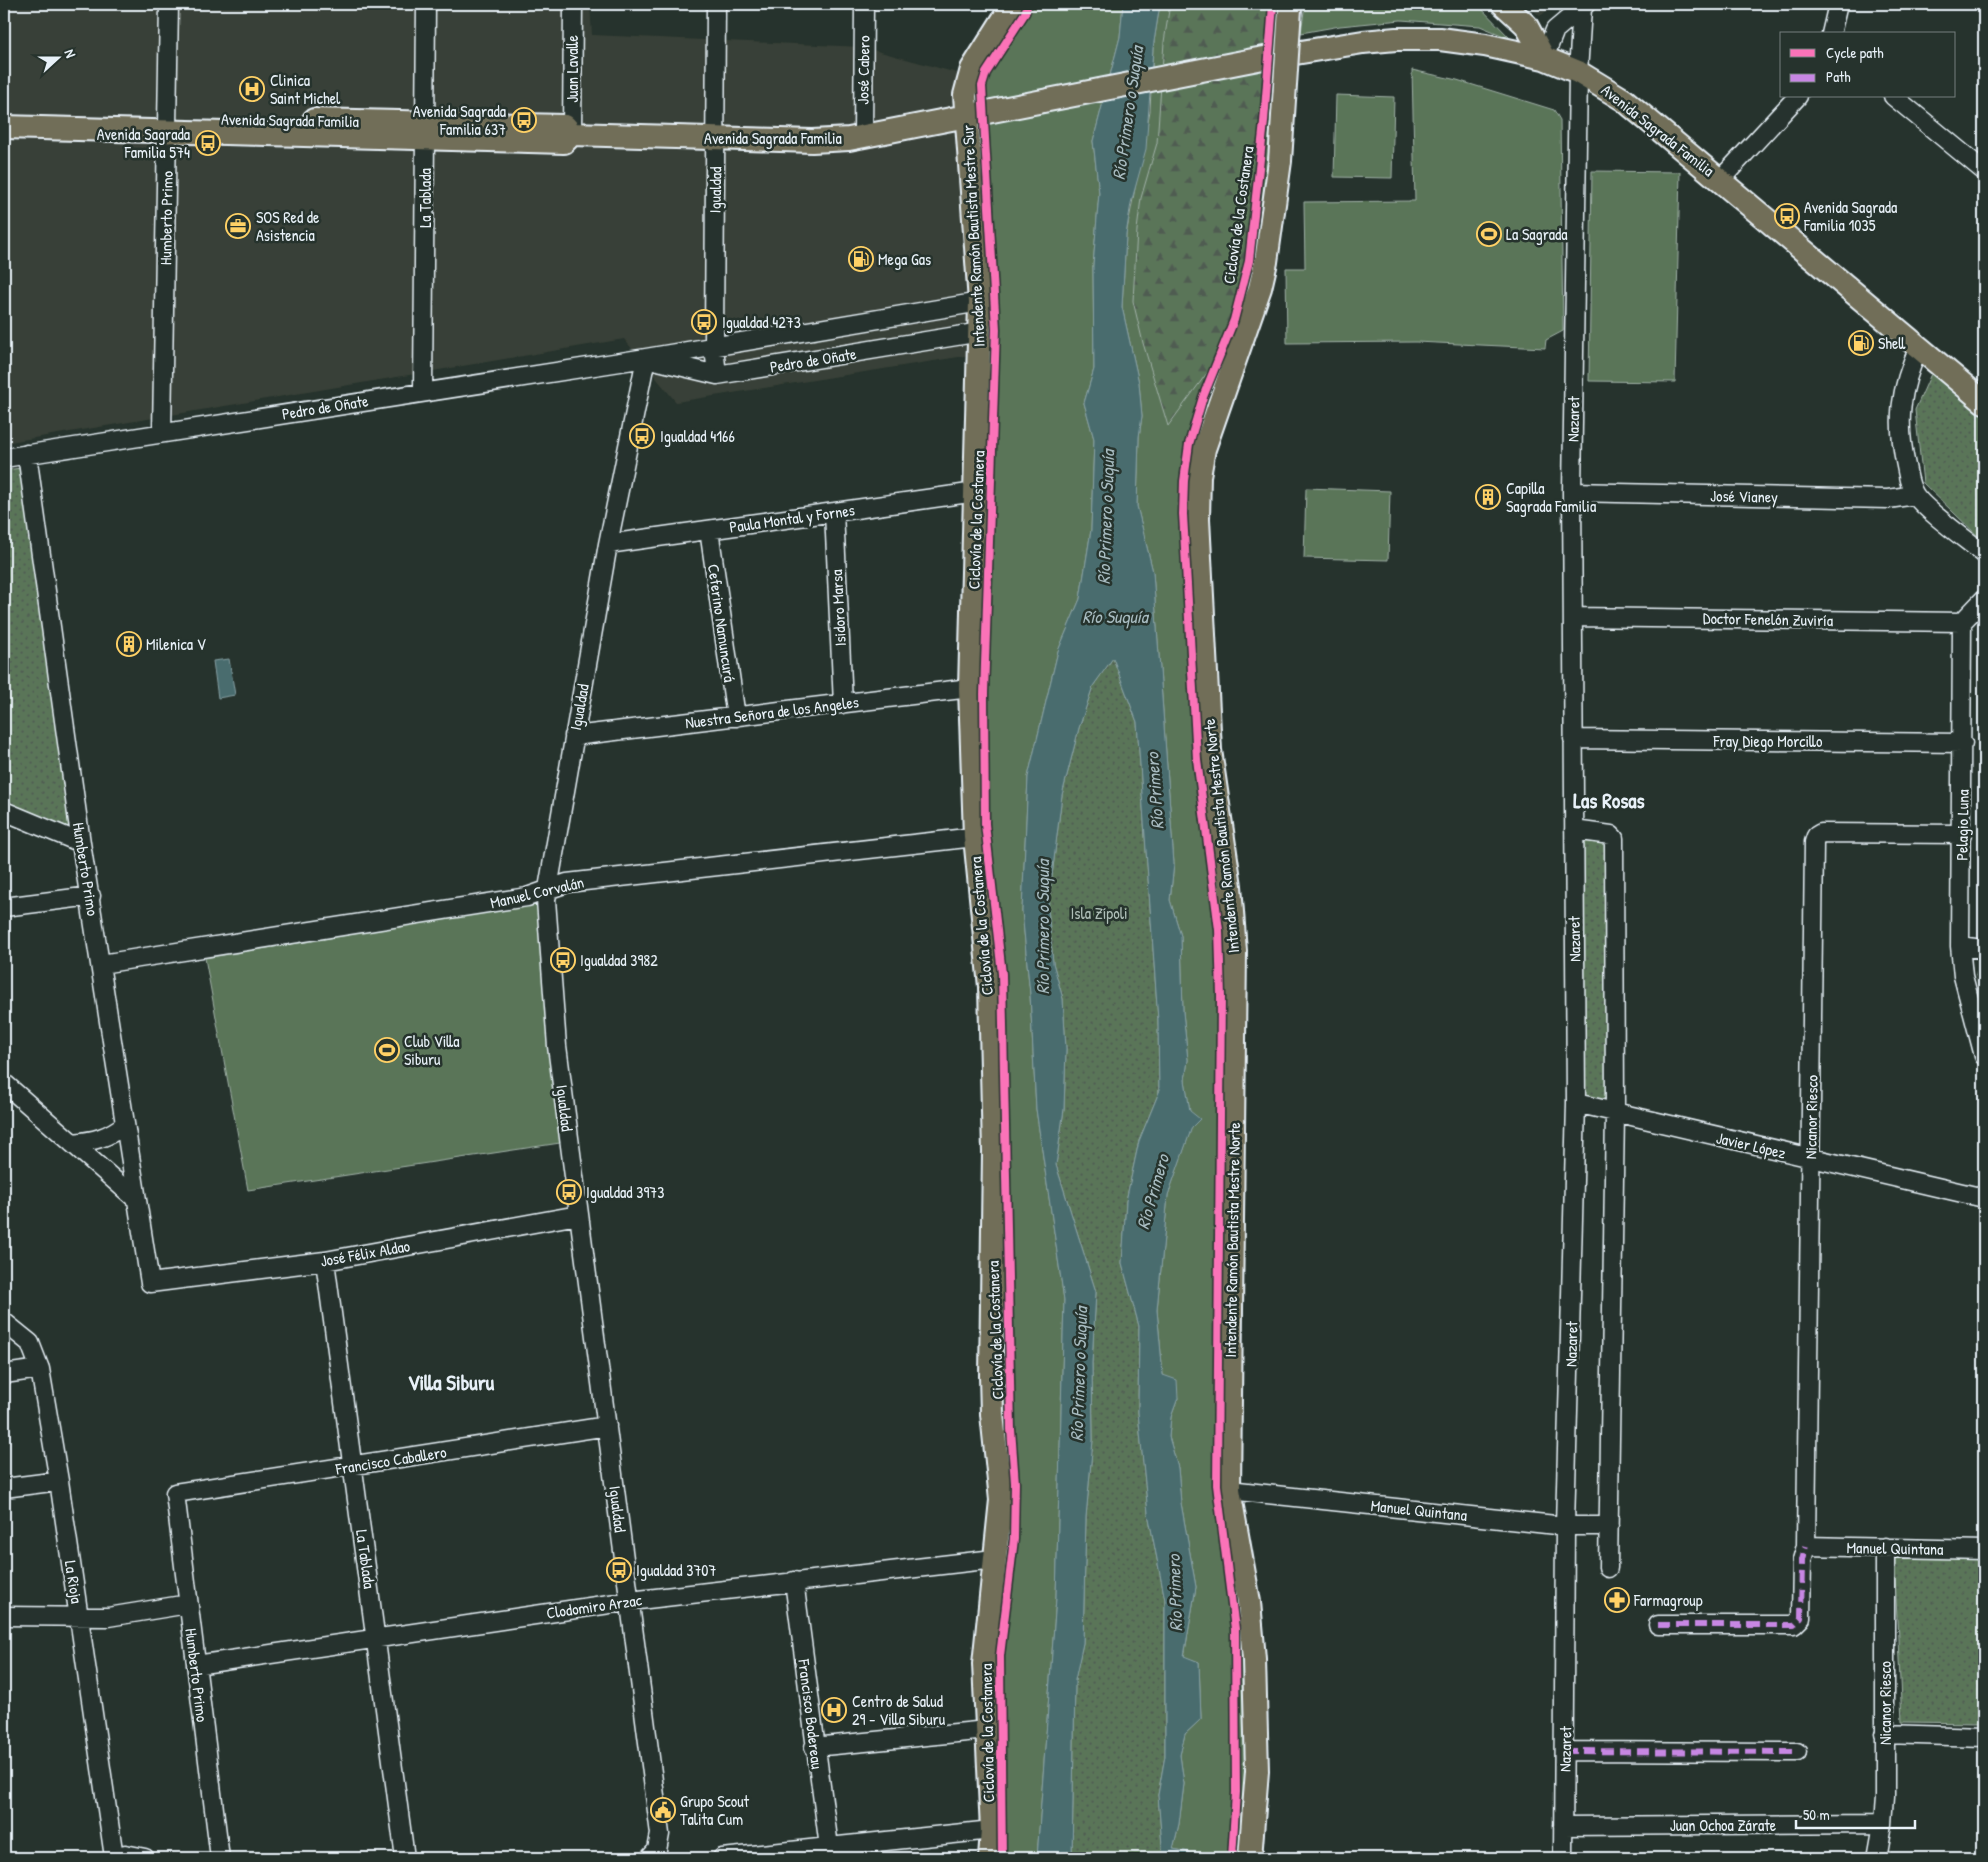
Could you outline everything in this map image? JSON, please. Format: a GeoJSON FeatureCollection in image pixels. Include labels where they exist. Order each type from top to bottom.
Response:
{"type":"FeatureCollection","features":[{"type":"Feature","properties":{"kind":"main road","name":"Intendente Ramón Bautista Mestre Sur"},"geometry":{"type":"LineString","coordinates":[[990,1858],[992,1830],[984,1664],[1001,1500],[992,1414],[991,1376],[994,1142],[990,987],[974,837],[970,688],[981,332],[965,95],[972,69],[1012,4]]}},
{"type":"Feature","properties":{"kind":"main road"},"geometry":{"type":"LineString","coordinates":[[1502,4],[1526,25],[1544,58]]}},
{"type":"Feature","properties":{"kind":"main road","name":"Intendente Ramón Bautista Mestre Norte"},"geometry":{"type":"LineString","coordinates":[[1250,1858],[1257,1772],[1254,1659],[1249,1602],[1229,1490],[1235,951],[1230,886],[1210,750],[1198,519],[1199,476],[1210,426],[1260,288],[1266,262],[1280,161],[1290,6]]}},
{"type":"Feature","properties":{"kind":"main road","name":"Avenida Sagrada Familia"},"geometry":{"type":"LineString","coordinates":[[4,113],[166,124],[424,131],[564,142],[572,134],[716,139],[833,140],[862,136],[1258,59],[1363,42],[1418,38],[1485,45],[1544,58],[1578,72],[1624,100],[1721,179],[1984,402]]}},
{"type":"Feature","properties":{"kind":"main road","name":"Avenida Sagrada Familia"},"geometry":{"type":"LineString","coordinates":[[4,127],[166,124]]}},
{"type":"Feature","properties":{"kind":"street","name":"Humberto Primo"},"geometry":{"type":"LineString","coordinates":[[162,432],[169,4]]}},
{"type":"Feature","properties":{"kind":"street","name":"La Tablada"},"geometry":{"type":"LineString","coordinates":[[423,391],[426,4]]}},
{"type":"Feature","properties":{"kind":"street","name":"Juan Lavalle"},"geometry":{"type":"LineString","coordinates":[[572,134],[573,4]]}},
{"type":"Feature","properties":{"kind":"street","name":"Igualdad"},"geometry":{"type":"LineString","coordinates":[[716,4],[714,347],[718,375]]}},
{"type":"Feature","properties":{"kind":"street","name":"José Cabero"},"geometry":{"type":"LineString","coordinates":[[862,136],[864,4]]}},
{"type":"Feature","properties":{"kind":"street"},"geometry":{"type":"LineString","coordinates":[[1831,32],[1838,4]]}},
{"type":"Feature","properties":{"kind":"street","name":"Nazaret"},"geometry":{"type":"LineString","coordinates":[[1544,58],[1555,30],[1584,6]]}},
{"type":"Feature","properties":{"kind":"street","name":"Nazaret"},"geometry":{"type":"LineString","coordinates":[[1563,1858],[1565,1526],[1576,1103],[1572,492],[1578,72],[1584,6]]}},
{"type":"Feature","properties":{"kind":"street"},"geometry":{"type":"LineString","coordinates":[[1721,179],[1796,98]]}},
{"type":"Feature","properties":{"kind":"street"},"geometry":{"type":"LineString","coordinates":[[1896,98],[1984,171]]}},
{"type":"Feature","properties":{"kind":"street","name":"Pedro de Oñate"},"geometry":{"type":"LineString","coordinates":[[4,458],[423,391],[646,358],[980,302]]}},
{"type":"Feature","properties":{"kind":"street","name":"Pedro de Oñate"},"geometry":{"type":"LineString","coordinates":[[646,358],[718,375],[981,332]]}},
{"type":"Feature","properties":{"kind":"street"},"geometry":{"type":"LineString","coordinates":[[1919,348],[1910,368],[1900,417],[1900,438],[1910,483],[1915,495],[1984,554]]}},
{"type":"Feature","properties":{"kind":"street","name":"Igualdad"},"geometry":{"type":"LineString","coordinates":[[646,358],[608,544],[547,890],[557,1046],[660,1834],[657,1850],[650,1858]]}},
{"type":"Feature","properties":{"kind":"street","name":"Humberto Primo"},"geometry":{"type":"LineString","coordinates":[[27,454],[81,843],[91,896],[150,1283]]}},
{"type":"Feature","properties":{"kind":"street","name":"Paula Montal y Fornes"},"geometry":{"type":"LineString","coordinates":[[608,544],[976,492]]}},
{"type":"Feature","properties":{"kind":"street","name":"José Vianey"},"geometry":{"type":"LineString","coordinates":[[1572,492],[1888,499],[1915,495]]}},
{"type":"Feature","properties":{"kind":"street","name":"Isidoro Marsa"},"geometry":{"type":"LineString","coordinates":[[834,512],[843,704]]}},
{"type":"Feature","properties":{"kind":"street","name":"Ceferino Namuncurá"},"geometry":{"type":"LineString","coordinates":[[709,530],[736,717]]}},
{"type":"Feature","properties":{"kind":"street"},"geometry":{"type":"LineString","coordinates":[[1962,622],[1984,599]]}},
{"type":"Feature","properties":{"kind":"street","name":"Doctor Fenelón Zuviría"},"geometry":{"type":"LineString","coordinates":[[1573,616],[1962,622]]}},
{"type":"Feature","properties":{"kind":"street","name":"Pelagio Luna"},"geometry":{"type":"LineString","coordinates":[[1962,622],[1963,743],[1960,946],[1963,976],[1984,1056]]}},
{"type":"Feature","properties":{"kind":"street","name":"Nuestra Señora de los Angeles"},"geometry":{"type":"LineString","coordinates":[[574,736],[970,688]]}},
{"type":"Feature","properties":{"kind":"street","name":"Fray Diego Morcillo"},"geometry":{"type":"LineString","coordinates":[[1573,739],[1963,743]]}},
{"type":"Feature","properties":{"kind":"street"},"geometry":{"type":"LineString","coordinates":[[4,811],[81,843]]}},
{"type":"Feature","properties":{"kind":"street"},"geometry":{"type":"LineString","coordinates":[[1574,830],[1611,835],[1614,838],[1615,1113],[1608,1568]]}},
{"type":"Feature","properties":{"kind":"street","name":"Nicanor Riesco"},"geometry":{"type":"LineString","coordinates":[[1658,1625],[1794,1625],[1801,1618],[1802,1560],[1806,1546],[1814,842],[1816,836],[1821,833],[1962,834]]}},
{"type":"Feature","properties":{"kind":"street","name":"Manuel Corvalán"},"geometry":{"type":"LineString","coordinates":[[101,964],[527,897],[567,883],[974,837]]}},
{"type":"Feature","properties":{"kind":"street"},"geometry":{"type":"LineString","coordinates":[[4,907],[91,896]]}},
{"type":"Feature","properties":{"kind":"street"},"geometry":{"type":"LineString","coordinates":[[1960,946],[1984,949]]}},
{"type":"Feature","properties":{"kind":"street"},"geometry":{"type":"LineString","coordinates":[[4,1083],[137,1200]]}},
{"type":"Feature","properties":{"kind":"street","name":"Javier López"},"geometry":{"type":"LineString","coordinates":[[1576,1103],[1984,1198]]}},
{"type":"Feature","properties":{"kind":"street"},"geometry":{"type":"LineString","coordinates":[[72,1144],[96,1141],[112,1135],[125,1124]]}},
{"type":"Feature","properties":{"kind":"street","name":"José Félix Aldao"},"geometry":{"type":"LineString","coordinates":[[150,1283],[325,1261],[578,1215]]}},
{"type":"Feature","properties":{"kind":"street","name":"La Tablada"},"geometry":{"type":"LineString","coordinates":[[325,1261],[405,1858]]}},
{"type":"Feature","properties":{"kind":"street","name":"La Rioja"},"geometry":{"type":"LineString","coordinates":[[4,1322],[30,1343],[40,1369],[59,1481],[113,1858]]}},
{"type":"Feature","properties":{"kind":"street"},"geometry":{"type":"LineString","coordinates":[[4,1374],[40,1369]]}},
{"type":"Feature","properties":{"kind":"street","name":"Francisco Caballero"},"geometry":{"type":"LineString","coordinates":[[175,1493],[607,1426]]}},
{"type":"Feature","properties":{"kind":"street"},"geometry":{"type":"LineString","coordinates":[[4,1488],[59,1481]]}},
{"type":"Feature","properties":{"kind":"street","name":"Manuel Quintana"},"geometry":{"type":"LineString","coordinates":[[1229,1490],[1565,1526],[1609,1526]]}},
{"type":"Feature","properties":{"kind":"street","name":"Humberto Primo"},"geometry":{"type":"LineString","coordinates":[[175,1493],[220,1858]]}},
{"type":"Feature","properties":{"kind":"street","name":"Manuel Quintana"},"geometry":{"type":"LineString","coordinates":[[1806,1546],[1984,1550]]}},
{"type":"Feature","properties":{"kind":"street","name":"Nicanor Riesco"},"geometry":{"type":"LineString","coordinates":[[1876,1858],[1883,1824],[1885,1547]]}},
{"type":"Feature","properties":{"kind":"street","name":"Clodomiro Arzac"},"geometry":{"type":"LineString","coordinates":[[196,1665],[630,1601],[994,1559]]}},
{"type":"Feature","properties":{"kind":"street","name":"Francisco Bodereau"},"geometry":{"type":"LineString","coordinates":[[794,1581],[828,1847]]}},
{"type":"Feature","properties":{"kind":"street"},"geometry":{"type":"LineString","coordinates":[[4,1616],[108,1617],[188,1604]]}},
{"type":"Feature","properties":{"kind":"street"},"geometry":{"type":"LineString","coordinates":[[814,1747],[987,1730]]}},
{"type":"Feature","properties":{"kind":"street"},"geometry":{"type":"LineString","coordinates":[[1884,1734],[1984,1737]]}},
{"type":"Feature","properties":{"kind":"street"},"geometry":{"type":"LineString","coordinates":[[1565,1751],[1797,1752]]}},
{"type":"Feature","properties":{"kind":"street","name":"Juan Ochoa Zárate"},"geometry":{"type":"LineString","coordinates":[[1563,1826],[1883,1824]]}},
{"type":"Feature","properties":{"kind":"street"},"geometry":{"type":"LineString","coordinates":[[722,1858],[992,1830]]}},
{"type":"Feature","properties":{"kind":"street"},"geometry":{"type":"LineString","coordinates":[[113,1858],[125,1854],[145,1858]]}},
{"type":"Feature","properties":{"kind":"shaded area"},"geometry":{"type":"Polygon","coordinates":[[[4,4],[590,4],[592,35],[862,47],[957,73],[971,355],[676,402],[624,339],[4,443],[4,4]]]}},
{"type":"Feature","properties":{"kind":"shaded area"},"geometry":{"type":"Polygon","coordinates":[[[1526,4],[1556,4],[1540,16],[1526,4]]]}},
{"type":"Feature","properties":{"kind":"green space"},"geometry":{"type":"Polygon","coordinates":[[[1013,4],[1123,4],[1120,37],[1093,141],[1099,193],[1093,266],[1094,369],[1084,403],[1094,439],[1091,530],[1080,599],[1058,651],[1028,777],[1022,911],[1030,994],[1036,1109],[1064,1300],[1056,1598],[1037,1858],[990,1858],[994,1559],[982,907],[972,69],[1013,4]]]}},
{"type":"Feature","properties":{"kind":"green space"},"geometry":{"type":"Polygon","coordinates":[[[1160,4],[1290,4],[1290,9],[1258,59],[1280,161],[1199,476],[1230,886],[1229,1470],[1249,1602],[1250,1858],[1190,1858],[1189,1852],[1173,1849],[1179,1824],[1184,1784],[1180,1755],[1185,1734],[1201,1719],[1199,1662],[1184,1657],[1196,1587],[1181,1503],[1178,1468],[1169,1437],[1171,1417],[1178,1398],[1163,1375],[1157,1310],[1168,1195],[1192,1126],[1185,1080],[1188,1060],[1183,1012],[1181,936],[1170,900],[1174,864],[1153,572],[1137,506],[1139,437],[1142,416],[1139,383],[1122,307],[1126,235],[1150,111],[1153,48],[1160,4]]]}},
{"type":"Feature","properties":{"kind":"green space"},"geometry":{"type":"Polygon","coordinates":[[[1170,4],[1278,4],[1275,17],[1271,174],[1251,293],[1218,358],[1168,426],[1143,343],[1133,301],[1137,230],[1141,198],[1157,143],[1164,42],[1170,4]]]}},
{"type":"Feature","properties":{"kind":"green space"},"geometry":{"type":"Polygon","coordinates":[[[1305,4],[1477,4],[1511,39],[1480,26],[1401,20],[1340,26],[1301,33],[1305,4]]]}},
{"type":"Feature","properties":{"kind":"green space","name":"La Sagrada"},"geometry":{"type":"Polygon","coordinates":[[[1412,70],[1457,80],[1554,110],[1560,120],[1563,331],[1546,340],[1545,348],[1416,342],[1287,343],[1286,268],[1305,268],[1304,202],[1415,201],[1412,70]]]}},
{"type":"Feature","properties":{"kind":"green space"},"geometry":{"type":"Polygon","coordinates":[[[1336,95],[1394,97],[1392,178],[1334,177],[1336,95]]]}},
{"type":"Feature","properties":{"kind":"green space"},"geometry":{"type":"Polygon","coordinates":[[[1592,171],[1680,172],[1675,382],[1589,381],[1592,171]]]}},
{"type":"Feature","properties":{"kind":"green space"},"geometry":{"type":"Polygon","coordinates":[[[1934,367],[1984,410],[1984,542],[1923,483],[1915,410],[1934,367]]]}},
{"type":"Feature","properties":{"kind":"green space"},"geometry":{"type":"Polygon","coordinates":[[[22,468],[70,834],[4,803],[4,470],[22,468]]]}},
{"type":"Feature","properties":{"kind":"green space"},"geometry":{"type":"Polygon","coordinates":[[[1306,488],[1390,491],[1388,560],[1304,558],[1306,488]]]}},
{"type":"Feature","properties":{"kind":"green space","name":"Isla Zípoli"},"geometry":{"type":"Polygon","coordinates":[[[1113,658],[1137,722],[1158,1020],[1159,1092],[1139,1141],[1126,1201],[1122,1263],[1139,1326],[1138,1412],[1148,1513],[1165,1600],[1165,1756],[1158,1795],[1163,1858],[1072,1858],[1075,1679],[1083,1643],[1086,1517],[1093,1440],[1092,1363],[1096,1292],[1056,1165],[1064,1109],[1066,1049],[1063,999],[1053,963],[1048,908],[1062,795],[1079,728],[1093,686],[1113,658]]]}},
{"type":"Feature","properties":{"kind":"green space"},"geometry":{"type":"Polygon","coordinates":[[[1582,837],[1601,837],[1609,844],[1606,1102],[1584,1097],[1582,837]]]}},
{"type":"Feature","properties":{"kind":"green space","name":"Club Villa Siburu"},"geometry":{"type":"Polygon","coordinates":[[[539,904],[560,1143],[248,1190],[205,958],[539,904]]]}},
{"type":"Feature","properties":{"kind":"green space"},"geometry":{"type":"Polygon","coordinates":[[[1984,964],[1984,1005],[1976,974],[1984,964]]]}},
{"type":"Feature","properties":{"kind":"green space"},"geometry":{"type":"Polygon","coordinates":[[[1894,1556],[1984,1558],[1984,1723],[1902,1722],[1894,1556]]]}},
{"type":"Feature","properties":{"kind":"water","name":"Río Suquía"},"geometry":{"type":"Polygon","coordinates":[[[1123,4],[1160,4],[1153,48],[1146,149],[1131,203],[1126,235],[1122,307],[1139,383],[1142,416],[1139,437],[1137,506],[1153,572],[1174,864],[1170,900],[1181,936],[1183,1012],[1188,1060],[1185,1080],[1190,1111],[1200,1119],[1192,1127],[1168,1195],[1157,1310],[1163,1375],[1177,1380],[1178,1398],[1171,1417],[1169,1437],[1178,1468],[1181,1503],[1196,1587],[1184,1656],[1199,1662],[1201,1719],[1185,1734],[1180,1755],[1184,1784],[1179,1824],[1173,1849],[1189,1852],[1190,1858],[1163,1858],[1158,1795],[1165,1756],[1165,1600],[1148,1513],[1138,1412],[1139,1326],[1122,1263],[1126,1201],[1139,1141],[1159,1092],[1158,1020],[1137,722],[1113,658],[1093,686],[1079,728],[1062,795],[1048,908],[1053,963],[1063,999],[1066,1049],[1064,1109],[1056,1165],[1096,1292],[1092,1363],[1093,1440],[1086,1517],[1083,1643],[1075,1680],[1072,1858],[1037,1858],[1056,1598],[1064,1300],[1036,1109],[1030,994],[1022,911],[1028,777],[1058,651],[1080,599],[1091,530],[1094,439],[1084,403],[1094,369],[1093,266],[1099,193],[1093,141],[1120,37],[1123,4]]]}},
{"type":"Feature","properties":{"kind":"water"},"geometry":{"type":"Polygon","coordinates":[[[229,659],[235,695],[218,698],[213,661],[229,659]]]}},
{"type":"Feature","properties":{"kind":"marked path"},"geometry":{"type":"LineString","coordinates":[[1658,1625],[1794,1625],[1801,1618],[1802,1560],[1806,1546]]}},
{"type":"Feature","properties":{"kind":"marked path"},"geometry":{"type":"LineString","coordinates":[[1565,1751],[1797,1752]]}},
{"type":"Feature","properties":{"kind":"cycle path","name":"Ciclovía de la Costanera"},"geometry":{"type":"LineString","coordinates":[[1002,1858],[1000,1656],[1014,1539],[1015,1483],[1011,1429],[1002,974],[985,824],[984,694],[996,329],[982,86],[986,73],[1025,13],[1028,4]]}},
{"type":"Feature","properties":{"kind":"cycle path","name":"Ciclovía de la Costanera"},"geometry":{"type":"LineString","coordinates":[[1232,1858],[1236,1792],[1235,1629],[1217,1485],[1221,996],[1219,930],[1197,759],[1183,514],[1184,481],[1189,444],[1203,397],[1234,320],[1249,261],[1264,122],[1273,4]]}},
{"type":"Feature","properties":{"kind":"place","name":"Clinica Saint Michel"},"geometry":{"type":"Point","coordinates":[252,89]}},
{"type":"Feature","properties":{"kind":"place","name":"Avenida Sagrada Familia 637"},"geometry":{"type":"Point","coordinates":[524,120]}},
{"type":"Feature","properties":{"kind":"place","name":"Avenida Sagrada Familia 574"},"geometry":{"type":"Point","coordinates":[208,143]}},
{"type":"Feature","properties":{"kind":"place","name":"Avenida Sagrada Familia 1035"},"geometry":{"type":"Point","coordinates":[1787,216]}},
{"type":"Feature","properties":{"kind":"place","name":"SOS Red de Asistencia"},"geometry":{"type":"Point","coordinates":[238,226]}},
{"type":"Feature","properties":{"kind":"place","name":"La Sagrada"},"geometry":{"type":"Point","coordinates":[1489,234]}},
{"type":"Feature","properties":{"kind":"place","name":"Mega Gas"},"geometry":{"type":"Point","coordinates":[861,259]}},
{"type":"Feature","properties":{"kind":"place","name":"Igualdad 4273"},"geometry":{"type":"Point","coordinates":[704,322]}},
{"type":"Feature","properties":{"kind":"place","name":"Shell"},"geometry":{"type":"Point","coordinates":[1861,343]}},
{"type":"Feature","properties":{"kind":"place","name":"Igualdad 4166"},"geometry":{"type":"Point","coordinates":[642,436]}},
{"type":"Feature","properties":{"kind":"place","name":"Capilla Sagrada Familia"},"geometry":{"type":"Point","coordinates":[1488,497]}},
{"type":"Feature","properties":{"kind":"place","name":"Milenica V"},"geometry":{"type":"Point","coordinates":[129,644]}},
{"type":"Feature","properties":{"kind":"place","name":"Igualdad 3982"},"geometry":{"type":"Point","coordinates":[563,960]}},
{"type":"Feature","properties":{"kind":"place","name":"Club Villa Siburu"},"geometry":{"type":"Point","coordinates":[387,1050]}},
{"type":"Feature","properties":{"kind":"place","name":"Igualdad 3973"},"geometry":{"type":"Point","coordinates":[569,1192]}},
{"type":"Feature","properties":{"kind":"place","name":"Igualdad 3707"},"geometry":{"type":"Point","coordinates":[619,1570]}},
{"type":"Feature","properties":{"kind":"place","name":"Farmagroup"},"geometry":{"type":"Point","coordinates":[1617,1600]}},
{"type":"Feature","properties":{"kind":"place","name":"Centro de Salud 29 - Villa Siburu"},"geometry":{"type":"Point","coordinates":[834,1710]}},
{"type":"Feature","properties":{"kind":"place","name":"Grupo Scout Talita Cum"},"geometry":{"type":"Point","coordinates":[663,1810]}},
{"type":"Feature","properties":{"kind":"district","name":"Las Rosas"},"geometry":{"type":"Point","coordinates":[1609,801]}},
{"type":"Feature","properties":{"kind":"district","name":"Villa Siburu"},"geometry":{"type":"Point","coordinates":[451,1383]}},
{"type":"Feature","properties":{"kind":"water label","name":"Río Primero o Suquía"},"geometry":{"type":"Point","coordinates":[1128,113]}},
{"type":"Feature","properties":{"kind":"water label","name":"Río Primero o Suquía"},"geometry":{"type":"Point","coordinates":[1106,517]}},
{"type":"Feature","properties":{"kind":"water label","name":"Río Primero"},"geometry":{"type":"Point","coordinates":[1155,791]}},
{"type":"Feature","properties":{"kind":"water label","name":"Río Primero o Suquía"},"geometry":{"type":"Point","coordinates":[1043,927]}},
{"type":"Feature","properties":{"kind":"water label","name":"Río Primero"},"geometry":{"type":"Point","coordinates":[1153,1192]}},
{"type":"Feature","properties":{"kind":"water label","name":"Río Primero o Suquía"},"geometry":{"type":"Point","coordinates":[1079,1374]}},
{"type":"Feature","properties":{"kind":"water label","name":"Río Primero"},"geometry":{"type":"Point","coordinates":[1175,1593]}}]}
